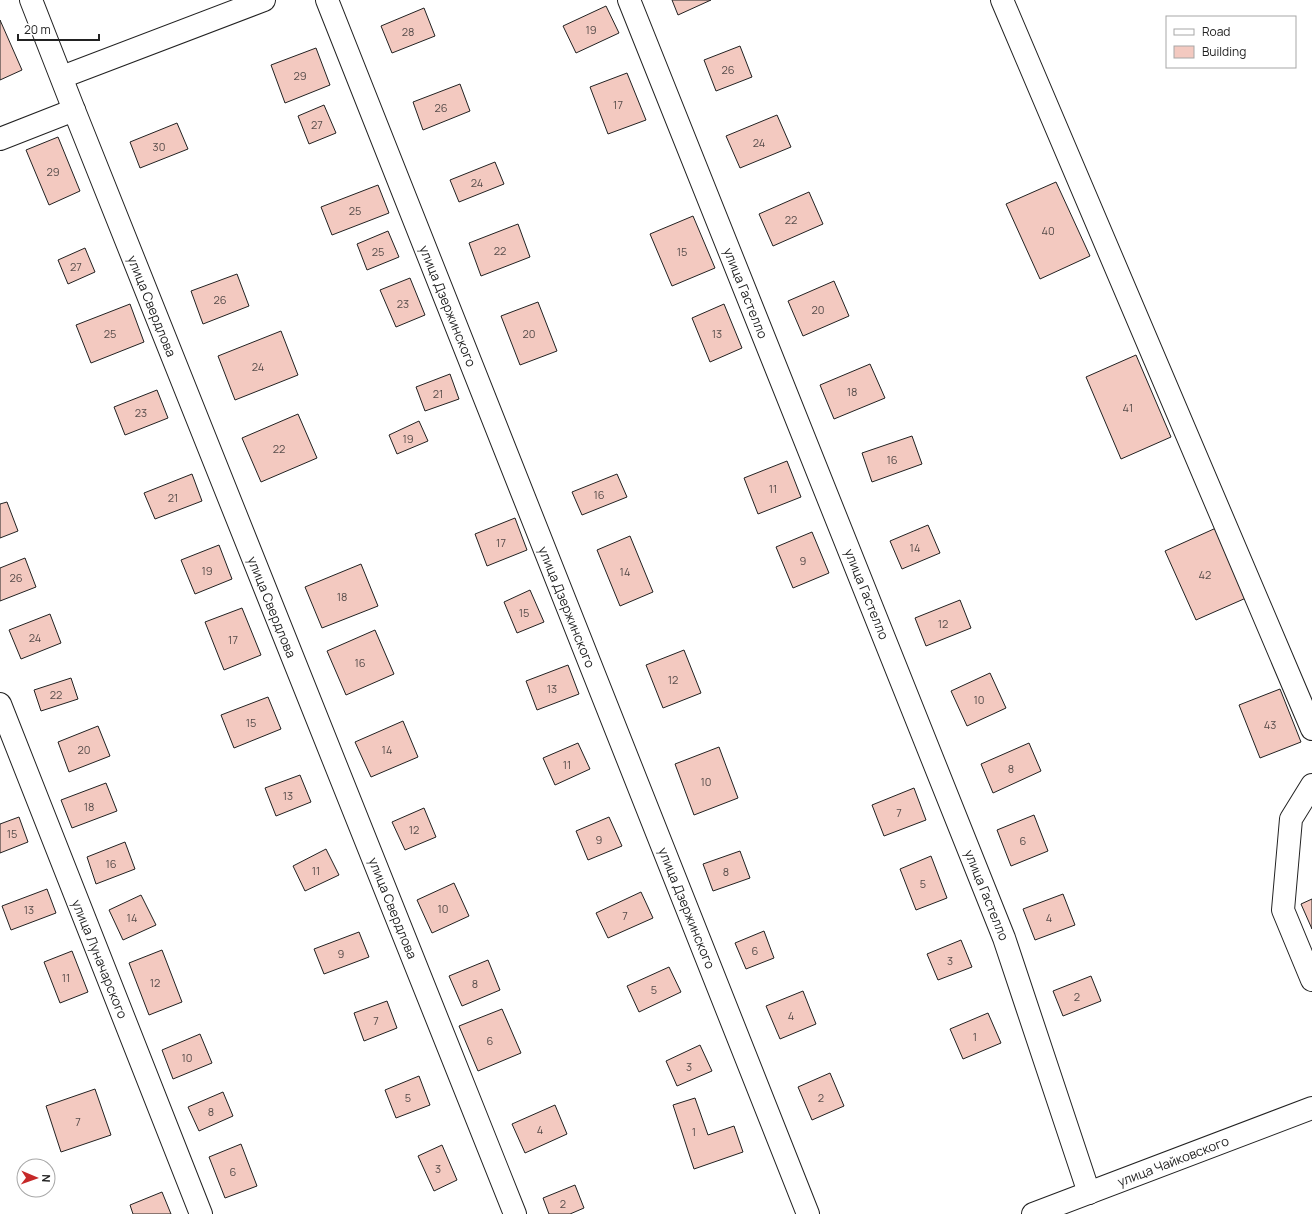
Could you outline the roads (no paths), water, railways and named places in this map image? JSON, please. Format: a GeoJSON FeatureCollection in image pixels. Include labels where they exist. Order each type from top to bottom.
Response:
{"type":"FeatureCollection","features":[{"type":"Feature","properties":{"kind":"street","name":"улица Свердлова"},"geometry":{"type":"LineString","coordinates":[[31,0],[515,1214]]}},
{"type":"Feature","properties":{"kind":"street"},"geometry":{"type":"LineString","coordinates":[[62,77],[264,0]]}},
{"type":"Feature","properties":{"kind":"street","name":"улица Дзержинского"},"geometry":{"type":"LineString","coordinates":[[327,0],[808,1214]]}},
{"type":"Feature","properties":{"kind":"street","name":"улица Гастелло"},"geometry":{"type":"LineString","coordinates":[[629,0],[1004,938],[1089,1193]]}},
{"type":"Feature","properties":{"kind":"street"},"geometry":{"type":"LineString","coordinates":[[1002,0],[1312,729]]}},
{"type":"Feature","properties":{"kind":"street"},"geometry":{"type":"LineString","coordinates":[[0,139],[74,110]]}},
{"type":"Feature","properties":{"kind":"street","name":"улица Луначарского"},"geometry":{"type":"LineString","coordinates":[[0,704],[201,1214]]}},
{"type":"Feature","properties":{"kind":"street"},"geometry":{"type":"LineString","coordinates":[[1312,785],[1291,819],[1283,910],[1312,980]]}},
{"type":"Feature","properties":{"kind":"street","name":"улица Чайковского"},"geometry":{"type":"LineString","coordinates":[[1033,1214],[1312,1108]]}}]}
